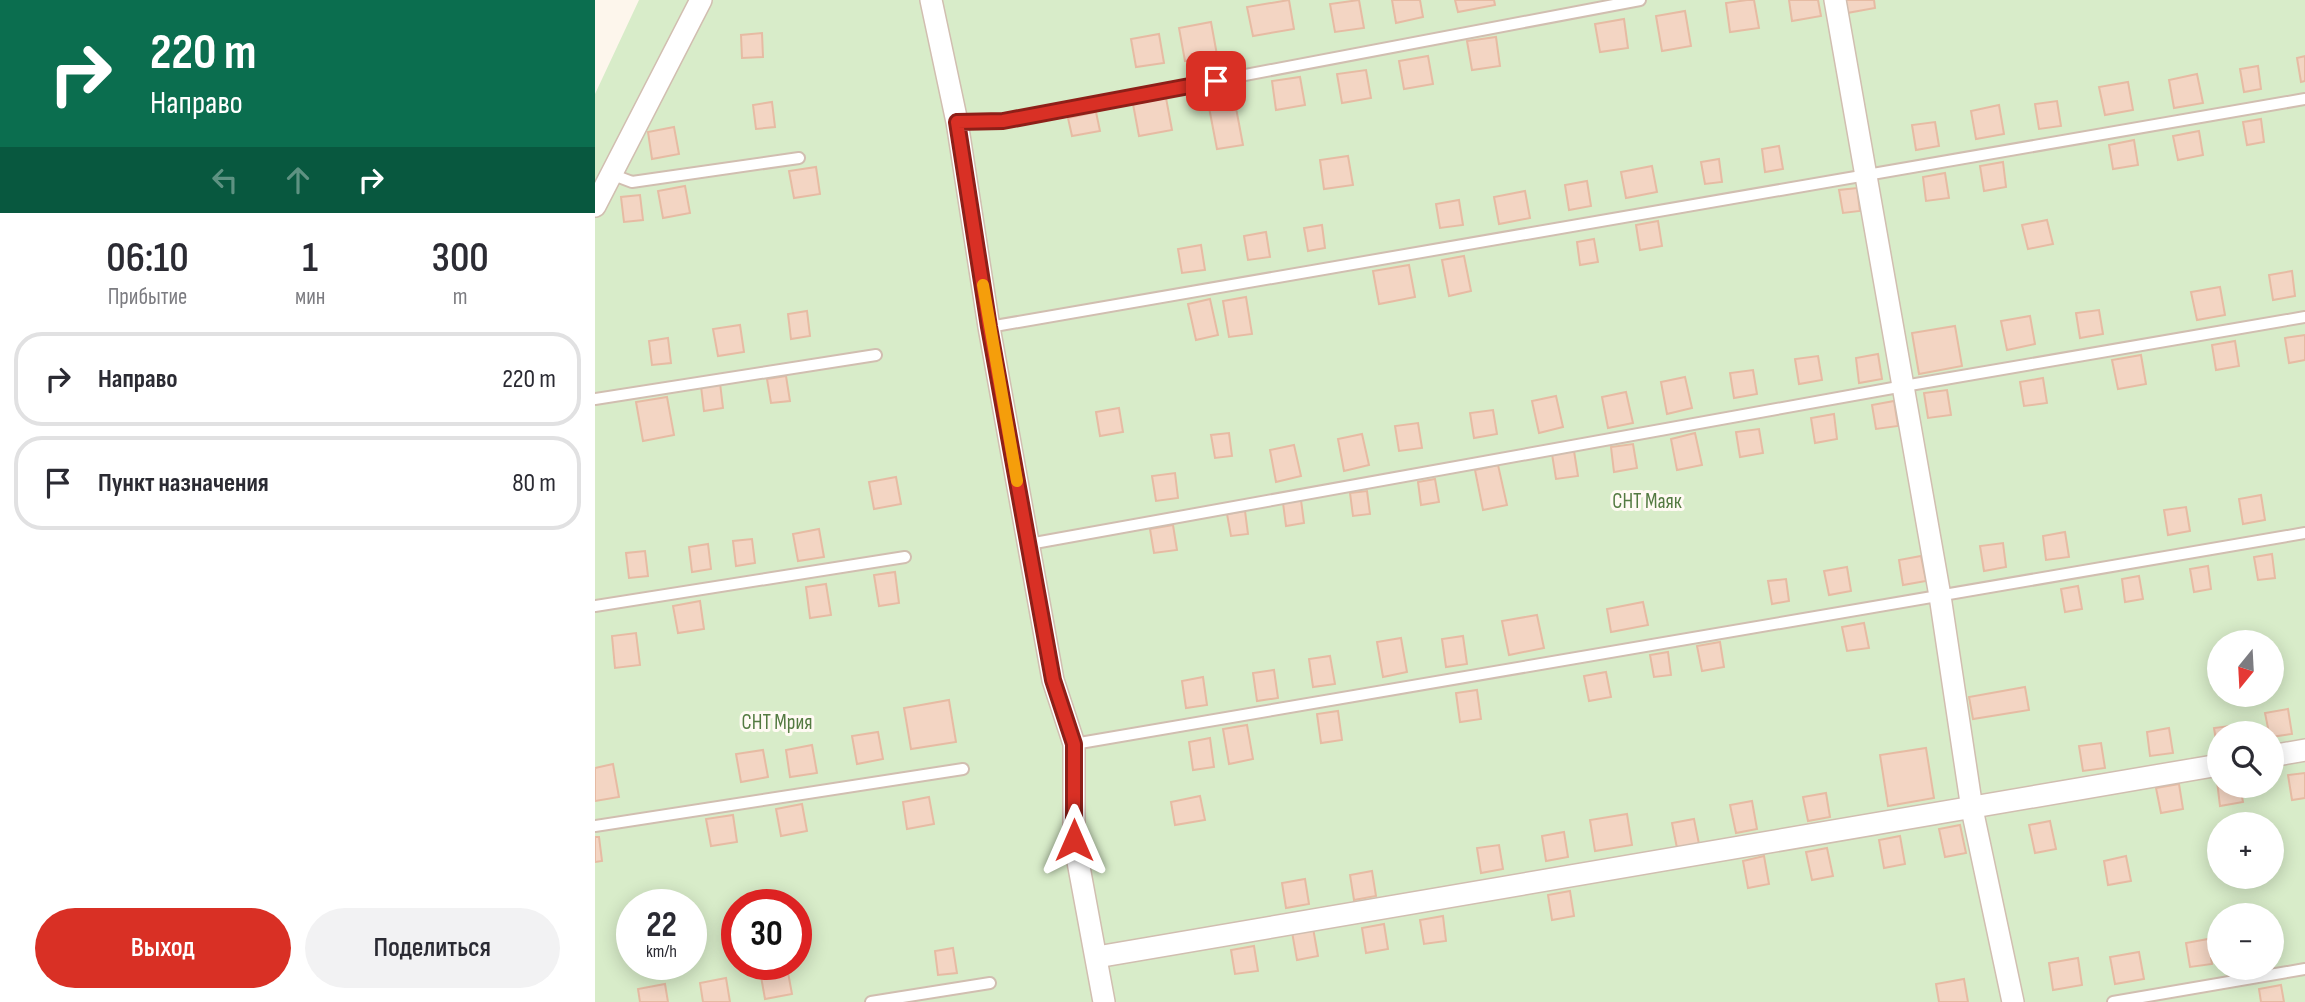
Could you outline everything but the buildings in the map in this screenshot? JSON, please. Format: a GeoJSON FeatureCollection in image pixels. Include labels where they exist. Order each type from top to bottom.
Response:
{"type":"FeatureCollection","features":[{"type":"Feature","properties":{"kind":"street"},"geometry":{"type":"LineString","coordinates":[[595,206],[701,0]]}},
{"type":"Feature","properties":{"kind":"street"},"geometry":{"type":"LineString","coordinates":[[931,0],[957,122],[989,327],[1053,680],[1074,744],[1074,840],[1104,1002]]}},
{"type":"Feature","properties":{"kind":"street"},"geometry":{"type":"LineString","coordinates":[[1835,0],[1940,596],[1972,808],[2013,1002]]}},
{"type":"Feature","properties":{"kind":"street"},"geometry":{"type":"LineString","coordinates":[[2284,754],[2305,750]]}},
{"type":"Feature","properties":{"kind":"street"},"geometry":{"type":"LineString","coordinates":[[1097,957],[2207,767]]}},
{"type":"Feature","properties":{"kind":"lane"},"geometry":{"type":"LineString","coordinates":[[957,122],[1003,121],[1640,0]]}},
{"type":"Feature","properties":{"kind":"lane"},"geometry":{"type":"LineString","coordinates":[[989,327],[2305,99]]}},
{"type":"Feature","properties":{"kind":"lane"},"geometry":{"type":"LineString","coordinates":[[611,174],[632,182],[799,158]]}},
{"type":"Feature","properties":{"kind":"lane"},"geometry":{"type":"LineString","coordinates":[[1029,544],[1904,386],[2305,317]]}},
{"type":"Feature","properties":{"kind":"lane"},"geometry":{"type":"LineString","coordinates":[[595,399],[876,355]]}},
{"type":"Feature","properties":{"kind":"lane"},"geometry":{"type":"LineString","coordinates":[[1074,744],[2305,533]]}},
{"type":"Feature","properties":{"kind":"lane"},"geometry":{"type":"LineString","coordinates":[[595,606],[905,557]]}},
{"type":"Feature","properties":{"kind":"lane"},"geometry":{"type":"LineString","coordinates":[[595,826],[963,769]]}},
{"type":"Feature","properties":{"kind":"lane"},"geometry":{"type":"LineString","coordinates":[[2113,1002],[2305,969]]}},
{"type":"Feature","properties":{"kind":"lane"},"geometry":{"type":"LineString","coordinates":[[871,1002],[990,983]]}},
{"type":"Feature","properties":{"kind":"green space","name":"СНТ Маяк"},"geometry":{"type":"Polygon","coordinates":[[[639,0],[2305,0],[2305,1002],[595,1002],[595,94],[639,0]]]}},
{"type":"Feature","properties":{"kind":"slow traffic"},"geometry":{"type":"LineString","coordinates":[[983,285],[1017,481]]}},
{"type":"Feature","properties":{"kind":"route"},"geometry":{"type":"LineString","coordinates":[[1074,840],[1074,744],[1053,680],[989,327],[957,122],[1003,121],[1216,81]]}},
{"type":"Feature","properties":{"kind":"park label","name":"СНТ Мрия"},"geometry":{"type":"Point","coordinates":[777,722]}}]}
